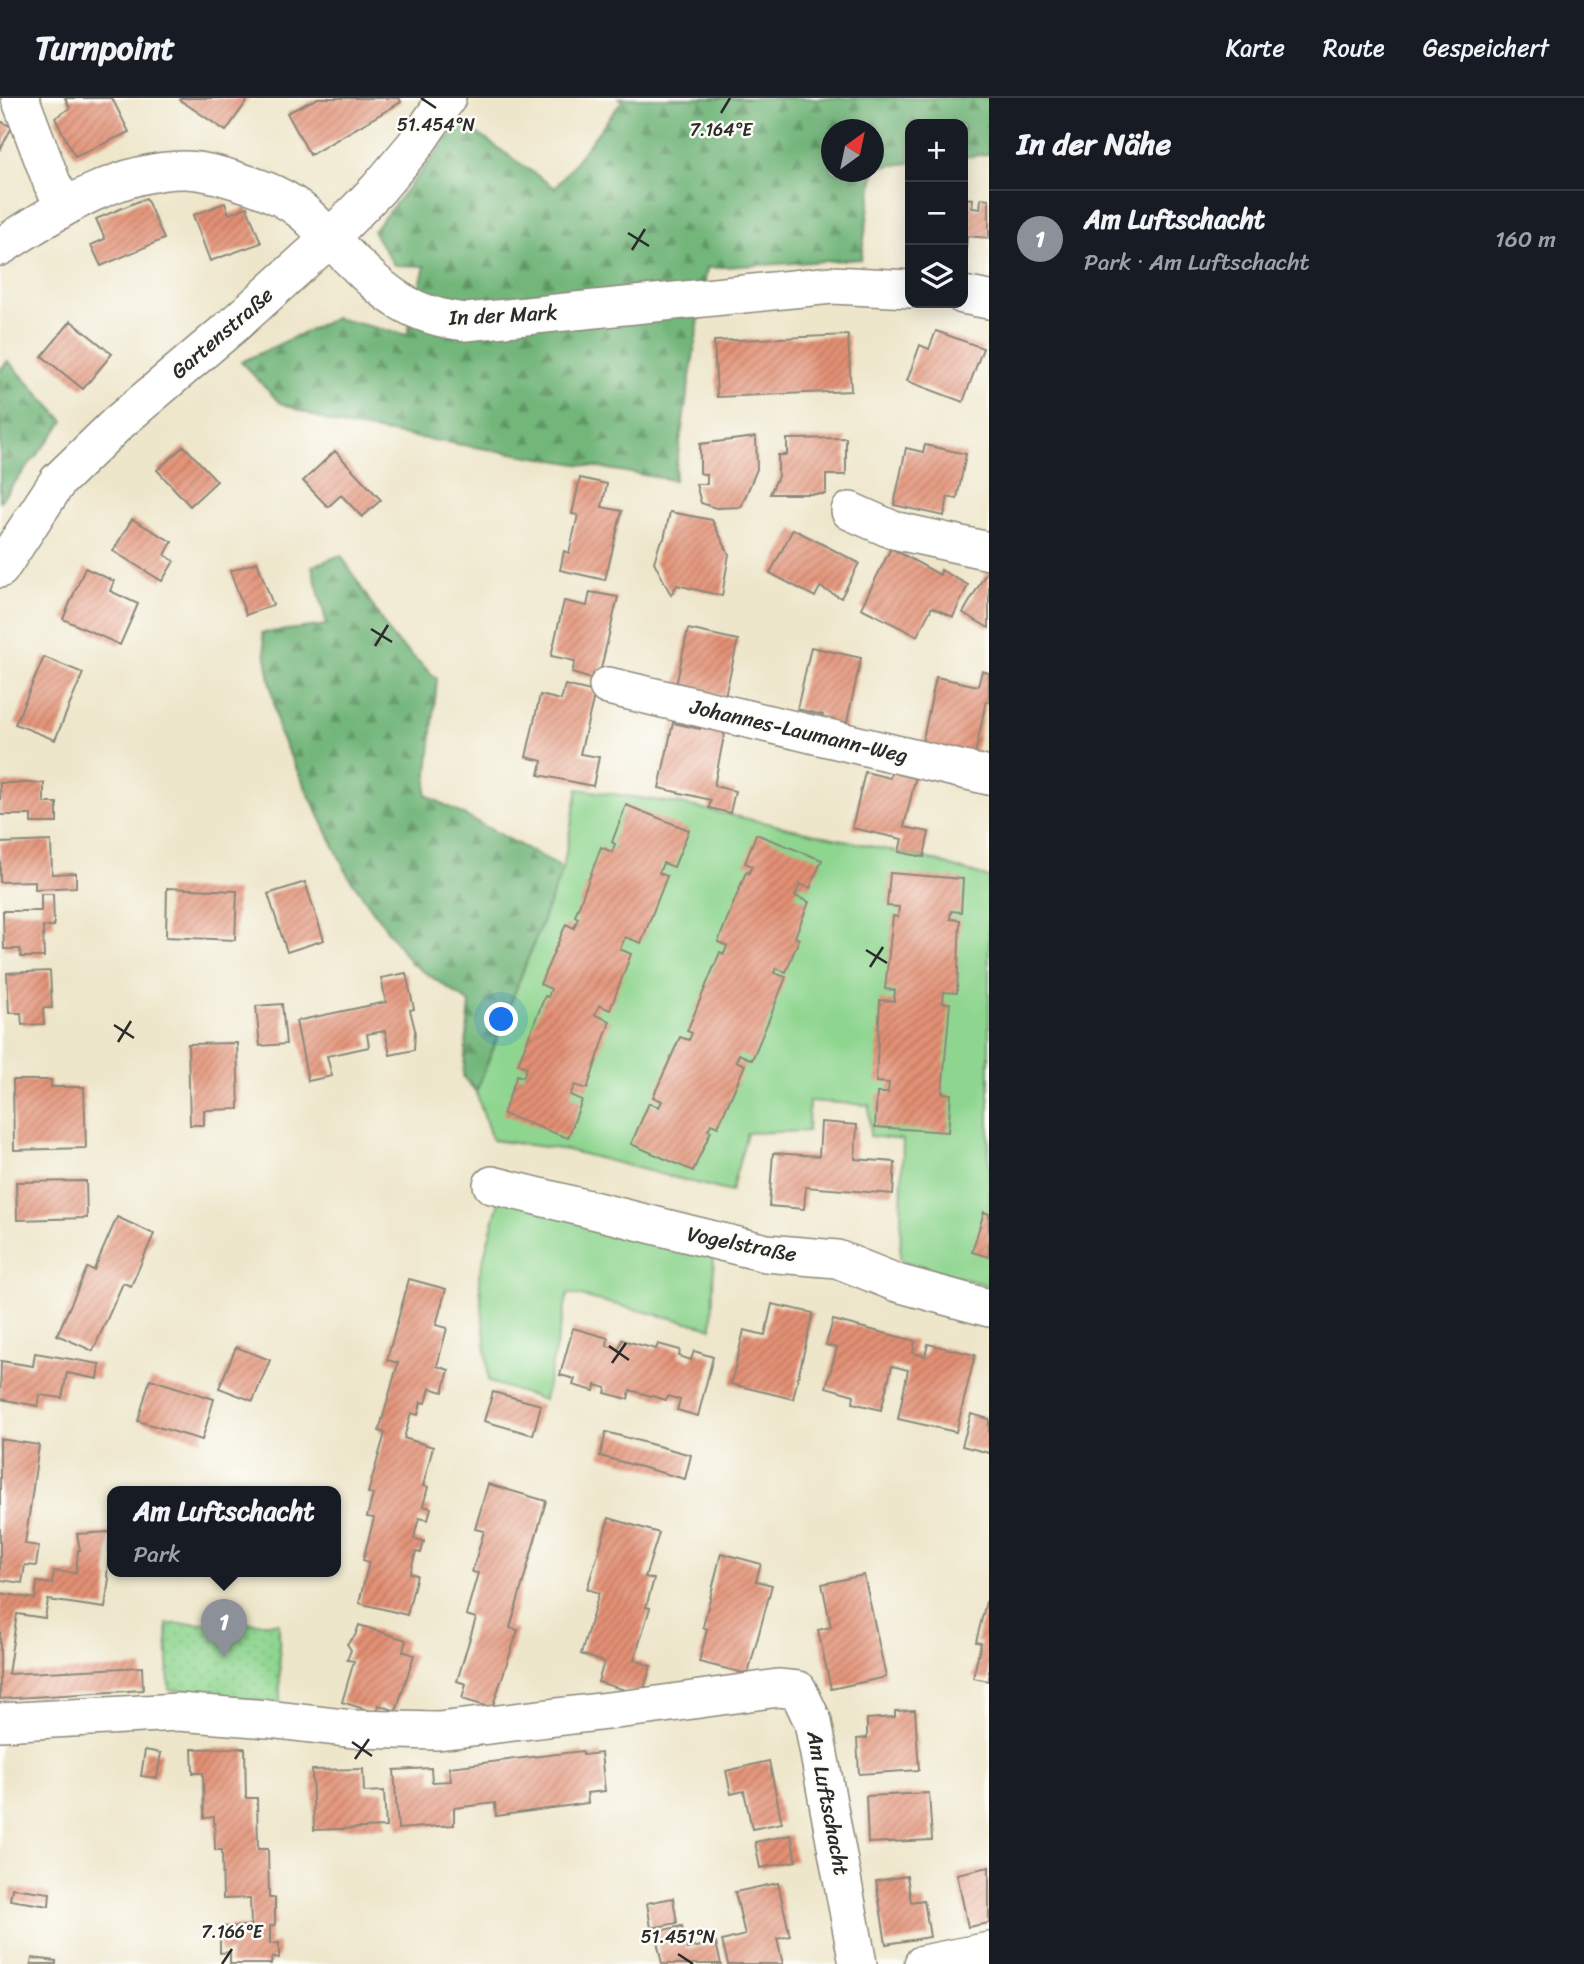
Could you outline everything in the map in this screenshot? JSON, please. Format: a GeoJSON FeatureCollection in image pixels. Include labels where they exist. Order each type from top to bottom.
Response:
{"type":"FeatureCollection","features":[{"type":"Feature","properties":{"kind":"street"},"geometry":{"type":"LineString","coordinates":[[20,98],[52,183],[65,206]]}},
{"type":"Feature","properties":{"kind":"street","name":"Gartenstraße"},"geometry":{"type":"LineString","coordinates":[[0,569],[58,481],[118,423],[237,322],[330,238],[378,189],[415,145],[447,98]]}},
{"type":"Feature","properties":{"kind":"street","name":"In der Mark"},"geometry":{"type":"LineString","coordinates":[[0,247],[65,206],[110,186],[151,174],[185,170],[221,175],[258,187],[302,211],[397,300],[439,319],[466,322],[832,285],[905,289]]}},
{"type":"Feature","properties":{"kind":"street"},"geometry":{"type":"LineString","coordinates":[[968,296],[989,300]]}},
{"type":"Feature","properties":{"kind":"street"},"geometry":{"type":"LineString","coordinates":[[850,511],[893,530],[989,551]]}},
{"type":"Feature","properties":{"kind":"street","name":"Johannes-Laumann-Weg"},"geometry":{"type":"LineString","coordinates":[[608,686],[989,776]]}},
{"type":"Feature","properties":{"kind":"street","name":"Vogelstraße"},"geometry":{"type":"LineString","coordinates":[[492,1185],[766,1253],[837,1259],[897,1283],[989,1308]]}},
{"type":"Feature","properties":{"kind":"street","name":"Am Luftschacht"},"geometry":{"type":"LineString","coordinates":[[0,1722],[178,1712],[354,1730],[438,1731],[778,1688],[799,1690],[813,1722],[858,1964]]}},
{"type":"Feature","properties":{"kind":"street"},"geometry":{"type":"LineString","coordinates":[[923,1964],[989,1951]]}},
{"type":"Feature","properties":{"kind":"green space"},"geometry":{"type":"Polygon","coordinates":[[[619,98],[989,98],[989,154],[968,156],[968,119],[905,119],[905,164],[884,166],[884,119],[821,119],[821,182],[873,182],[861,259],[707,268],[674,480],[336,424],[280,403],[241,362],[335,318],[407,335],[425,266],[394,265],[373,231],[461,122],[555,188],[622,101],[619,98]]]}},
{"type":"Feature","properties":{"kind":"green space"},"geometry":{"type":"Polygon","coordinates":[[[8,361],[64,421],[0,501],[0,370],[8,361]]]}},
{"type":"Feature","properties":{"kind":"green space"},"geometry":{"type":"Polygon","coordinates":[[[341,555],[392,637],[437,679],[426,795],[563,868],[476,1092],[463,1076],[470,1003],[411,963],[349,877],[279,733],[262,633],[327,625],[312,566],[341,555]]]}},
{"type":"Feature","properties":{"kind":"green space"},"geometry":{"type":"Polygon","coordinates":[[[578,789],[681,804],[933,860],[989,878],[989,1286],[900,1260],[903,1140],[870,1136],[869,1105],[809,1101],[808,1131],[747,1133],[731,1192],[567,1150],[492,1140],[476,1092],[563,868],[578,789]]]}},
{"type":"Feature","properties":{"kind":"green space"},"geometry":{"type":"Polygon","coordinates":[[[501,1194],[714,1256],[712,1328],[568,1293],[544,1400],[489,1382],[479,1275],[501,1194]]]}},
{"type":"Feature","properties":{"kind":"green space"},"geometry":{"type":"Polygon","coordinates":[[[279,1623],[280,1704],[169,1689],[167,1624],[279,1623]]]}},
{"type":"Feature","properties":{"kind":"building"},"geometry":{"type":"Polygon","coordinates":[[[65,98],[112,98],[129,132],[75,157],[55,118],[70,108],[65,98]]]}},
{"type":"Feature","properties":{"kind":"building"},"geometry":{"type":"Polygon","coordinates":[[[249,98],[226,131],[180,100],[249,98]]]}},
{"type":"Feature","properties":{"kind":"building"},"geometry":{"type":"Polygon","coordinates":[[[318,98],[399,98],[401,102],[310,155],[287,113],[318,98]]]}},
{"type":"Feature","properties":{"kind":"building"},"geometry":{"type":"Polygon","coordinates":[[[0,121],[12,127],[0,150],[0,121]]]}},
{"type":"Feature","properties":{"kind":"building"},"geometry":{"type":"Polygon","coordinates":[[[146,198],[164,239],[101,266],[91,245],[105,239],[96,219],[146,198]]]}},
{"type":"Feature","properties":{"kind":"building"},"geometry":{"type":"Polygon","coordinates":[[[968,198],[973,199],[972,208],[980,209],[981,198],[989,199],[989,238],[968,236],[968,198]]]}},
{"type":"Feature","properties":{"kind":"building"},"geometry":{"type":"Polygon","coordinates":[[[225,203],[229,214],[247,207],[261,243],[210,261],[193,215],[225,203]]]}},
{"type":"Feature","properties":{"kind":"building"},"geometry":{"type":"Polygon","coordinates":[[[71,321],[112,354],[83,389],[42,356],[71,321]]]}},
{"type":"Feature","properties":{"kind":"building"},"geometry":{"type":"Polygon","coordinates":[[[936,331],[983,348],[963,402],[907,381],[920,345],[929,349],[936,331]]]}},
{"type":"Feature","properties":{"kind":"building"},"geometry":{"type":"Polygon","coordinates":[[[848,335],[851,391],[717,397],[714,341],[848,335]]]}},
{"type":"Feature","properties":{"kind":"building"},"geometry":{"type":"Polygon","coordinates":[[[756,437],[757,469],[741,507],[716,508],[701,503],[696,484],[707,484],[707,475],[700,473],[700,444],[756,437]]]}},
{"type":"Feature","properties":{"kind":"building"},"geometry":{"type":"Polygon","coordinates":[[[846,438],[846,475],[826,475],[826,494],[770,494],[778,476],[778,455],[787,455],[787,439],[846,438]]]}},
{"type":"Feature","properties":{"kind":"building"},"geometry":{"type":"Polygon","coordinates":[[[925,445],[966,454],[957,499],[948,497],[944,516],[894,505],[906,448],[923,452],[925,445]]]}},
{"type":"Feature","properties":{"kind":"building"},"geometry":{"type":"Polygon","coordinates":[[[184,446],[217,481],[190,506],[157,470],[184,446]]]}},
{"type":"Feature","properties":{"kind":"building"},"geometry":{"type":"Polygon","coordinates":[[[335,451],[381,500],[362,517],[341,495],[328,507],[303,481],[335,451]]]}},
{"type":"Feature","properties":{"kind":"building"},"geometry":{"type":"Polygon","coordinates":[[[580,478],[607,484],[602,507],[622,511],[605,580],[560,570],[564,551],[569,553],[578,515],[572,514],[580,478]]]}},
{"type":"Feature","properties":{"kind":"building"},"geometry":{"type":"Polygon","coordinates":[[[670,512],[712,520],[729,554],[722,596],[677,585],[671,595],[654,562],[664,539],[670,512]]]}},
{"type":"Feature","properties":{"kind":"building"},"geometry":{"type":"Polygon","coordinates":[[[132,519],[172,542],[165,555],[174,561],[162,581],[113,551],[132,519]]]}},
{"type":"Feature","properties":{"kind":"building"},"geometry":{"type":"Polygon","coordinates":[[[793,529],[859,563],[841,598],[820,587],[815,597],[770,573],[793,529]]]}},
{"type":"Feature","properties":{"kind":"building"},"geometry":{"type":"Polygon","coordinates":[[[891,548],[940,575],[941,570],[968,585],[953,617],[932,607],[917,636],[861,608],[891,548]]]}},
{"type":"Feature","properties":{"kind":"building"},"geometry":{"type":"Polygon","coordinates":[[[257,562],[273,605],[246,615],[230,571],[257,562]]]}},
{"type":"Feature","properties":{"kind":"building"},"geometry":{"type":"Polygon","coordinates":[[[85,568],[114,581],[110,591],[138,604],[120,645],[63,619],[85,568]]]}},
{"type":"Feature","properties":{"kind":"building"},"geometry":{"type":"Polygon","coordinates":[[[989,568],[989,628],[963,613],[989,568]]]}},
{"type":"Feature","properties":{"kind":"building"},"geometry":{"type":"Polygon","coordinates":[[[590,592],[618,597],[598,681],[572,673],[575,661],[551,656],[564,601],[587,606],[590,592]]]}},
{"type":"Feature","properties":{"kind":"building"},"geometry":{"type":"Polygon","coordinates":[[[688,629],[738,640],[725,696],[676,686],[688,629]]]}},
{"type":"Feature","properties":{"kind":"building"},"geometry":{"type":"Polygon","coordinates":[[[811,647],[861,658],[845,731],[820,724],[823,715],[797,709],[811,647]]]}},
{"type":"Feature","properties":{"kind":"building"},"geometry":{"type":"Polygon","coordinates":[[[44,657],[83,673],[55,740],[15,724],[44,657]]]}},
{"type":"Feature","properties":{"kind":"building"},"geometry":{"type":"Polygon","coordinates":[[[982,671],[989,673],[989,702],[986,701],[975,755],[922,744],[936,677],[978,686],[982,671]]]}},
{"type":"Feature","properties":{"kind":"building"},"geometry":{"type":"Polygon","coordinates":[[[565,685],[595,692],[580,754],[599,757],[593,786],[539,775],[542,761],[526,757],[540,695],[561,700],[565,685]]]}},
{"type":"Feature","properties":{"kind":"building"},"geometry":{"type":"Polygon","coordinates":[[[703,716],[727,721],[714,786],[735,791],[730,813],[709,808],[711,800],[659,788],[673,723],[700,729],[703,716]]]}},
{"type":"Feature","properties":{"kind":"building"},"geometry":{"type":"Polygon","coordinates":[[[892,765],[917,771],[904,827],[929,832],[924,857],[899,852],[902,839],[852,828],[865,772],[890,778],[892,765]]]}},
{"type":"Feature","properties":{"kind":"building"},"geometry":{"type":"Polygon","coordinates":[[[0,783],[44,783],[44,803],[57,803],[57,823],[31,823],[31,815],[0,815],[0,783]]]}},
{"type":"Feature","properties":{"kind":"building"},"geometry":{"type":"Polygon","coordinates":[[[626,805],[689,830],[674,867],[663,863],[659,873],[667,876],[641,943],[625,937],[620,949],[631,954],[610,1010],[599,1005],[595,1015],[610,1021],[587,1089],[575,1085],[570,1095],[582,1100],[568,1138],[503,1114],[517,1075],[523,1077],[527,1067],[518,1064],[545,996],[548,997],[551,989],[540,984],[566,924],[574,928],[578,918],[575,916],[601,847],[612,852],[615,844],[612,842],[626,805]]]}},
{"type":"Feature","properties":{"kind":"building"},"geometry":{"type":"Polygon","coordinates":[[[756,834],[822,860],[810,888],[800,884],[795,896],[809,902],[795,937],[799,939],[786,972],[776,968],[774,973],[786,977],[770,1017],[752,1060],[739,1054],[736,1061],[745,1065],[718,1127],[711,1124],[708,1130],[711,1131],[693,1171],[631,1144],[649,1103],[659,1107],[662,1101],[653,1097],[680,1037],[689,1040],[692,1033],[687,1031],[720,952],[724,954],[727,946],[718,942],[746,872],[749,873],[752,866],[745,863],[756,834]]]}},
{"type":"Feature","properties":{"kind":"building"},"geometry":{"type":"Polygon","coordinates":[[[51,841],[52,874],[76,873],[76,887],[35,889],[35,881],[0,882],[0,843],[51,841]]]}},
{"type":"Feature","properties":{"kind":"building"},"geometry":{"type":"Polygon","coordinates":[[[890,873],[963,879],[961,912],[951,911],[950,919],[960,920],[957,993],[944,992],[943,1003],[950,1003],[942,1093],[951,1094],[948,1132],[875,1127],[877,1093],[888,1093],[889,1083],[876,1082],[880,1000],[894,1001],[895,990],[885,989],[893,916],[898,917],[899,907],[887,906],[890,873]]]}},
{"type":"Feature","properties":{"kind":"building"},"geometry":{"type":"Polygon","coordinates":[[[305,882],[324,940],[287,952],[268,894],[305,882]]]}},
{"type":"Feature","properties":{"kind":"building"},"geometry":{"type":"Polygon","coordinates":[[[167,888],[237,891],[235,940],[166,937],[167,888]]]}},
{"type":"Feature","properties":{"kind":"building"},"geometry":{"type":"Polygon","coordinates":[[[41,894],[53,894],[54,926],[43,927],[44,957],[21,957],[20,949],[4,949],[3,911],[41,911],[41,894]]]}},
{"type":"Feature","properties":{"kind":"building"},"geometry":{"type":"Polygon","coordinates":[[[50,971],[52,1008],[43,1008],[44,1024],[22,1025],[21,1013],[9,1013],[7,973],[50,971]]]}},
{"type":"Feature","properties":{"kind":"building"},"geometry":{"type":"Polygon","coordinates":[[[406,973],[414,1009],[410,1010],[415,1030],[414,1050],[390,1055],[385,1031],[367,1034],[369,1047],[327,1056],[332,1076],[308,1081],[296,1021],[386,1002],[381,978],[406,973]]]}},
{"type":"Feature","properties":{"kind":"building"},"geometry":{"type":"Polygon","coordinates":[[[282,1004],[286,1044],[260,1046],[256,1006],[282,1004]]]}},
{"type":"Feature","properties":{"kind":"building"},"geometry":{"type":"Polygon","coordinates":[[[237,1043],[239,1109],[204,1110],[204,1125],[190,1125],[188,1044],[237,1043]]]}},
{"type":"Feature","properties":{"kind":"building"},"geometry":{"type":"Polygon","coordinates":[[[13,1080],[51,1080],[51,1087],[84,1087],[86,1148],[14,1150],[13,1080]]]}},
{"type":"Feature","properties":{"kind":"building"},"geometry":{"type":"Polygon","coordinates":[[[821,1122],[857,1125],[855,1159],[895,1162],[893,1194],[806,1187],[804,1209],[769,1206],[773,1153],[819,1156],[821,1122]]]}},
{"type":"Feature","properties":{"kind":"building"},"geometry":{"type":"Polygon","coordinates":[[[86,1181],[87,1218],[17,1220],[16,1182],[86,1181]]]}},
{"type":"Feature","properties":{"kind":"building"},"geometry":{"type":"Polygon","coordinates":[[[984,1212],[989,1214],[989,1257],[972,1252],[984,1212]]]}},
{"type":"Feature","properties":{"kind":"building"},"geometry":{"type":"Polygon","coordinates":[[[117,1217],[154,1234],[131,1286],[123,1283],[93,1351],[57,1335],[87,1268],[94,1270],[117,1217]]]}},
{"type":"Feature","properties":{"kind":"building"},"geometry":{"type":"Polygon","coordinates":[[[409,1279],[446,1289],[436,1325],[447,1328],[437,1366],[449,1370],[443,1392],[430,1388],[426,1403],[421,1402],[418,1415],[411,1413],[404,1438],[433,1447],[423,1486],[428,1487],[423,1506],[431,1508],[428,1520],[419,1518],[416,1529],[414,1539],[424,1541],[421,1553],[416,1552],[410,1573],[417,1575],[407,1615],[359,1603],[369,1562],[363,1560],[374,1518],[367,1517],[373,1494],[368,1493],[385,1433],[379,1431],[398,1363],[387,1360],[409,1279]]]}},
{"type":"Feature","properties":{"kind":"building"},"geometry":{"type":"Polygon","coordinates":[[[772,1304],[813,1313],[793,1399],[731,1384],[744,1330],[765,1335],[772,1304]]]}},
{"type":"Feature","properties":{"kind":"building"},"geometry":{"type":"Polygon","coordinates":[[[833,1320],[915,1341],[913,1353],[925,1356],[928,1344],[975,1355],[956,1432],[898,1419],[908,1370],[892,1366],[881,1410],[853,1403],[854,1395],[826,1387],[837,1348],[826,1345],[833,1320]]]}},
{"type":"Feature","properties":{"kind":"building"},"geometry":{"type":"Polygon","coordinates":[[[573,1328],[608,1338],[607,1346],[619,1349],[622,1340],[656,1349],[658,1344],[680,1350],[679,1356],[691,1360],[694,1351],[713,1357],[698,1416],[677,1410],[680,1400],[668,1396],[666,1400],[630,1390],[628,1399],[605,1393],[606,1388],[596,1385],[594,1391],[573,1385],[575,1379],[560,1375],[573,1328]]]}},
{"type":"Feature","properties":{"kind":"building"},"geometry":{"type":"Polygon","coordinates":[[[236,1347],[270,1360],[253,1401],[219,1388],[236,1347]]]}},
{"type":"Feature","properties":{"kind":"building"},"geometry":{"type":"Polygon","coordinates":[[[35,1353],[100,1364],[98,1379],[67,1373],[62,1398],[40,1395],[38,1406],[0,1399],[1,1361],[33,1366],[35,1353]]]}},
{"type":"Feature","properties":{"kind":"building"},"geometry":{"type":"Polygon","coordinates":[[[150,1379],[214,1399],[202,1440],[138,1421],[150,1379]]]}},
{"type":"Feature","properties":{"kind":"building"},"geometry":{"type":"Polygon","coordinates":[[[493,1392],[541,1405],[533,1435],[484,1421],[493,1392]]]}},
{"type":"Feature","properties":{"kind":"building"},"geometry":{"type":"Polygon","coordinates":[[[971,1414],[989,1419],[989,1453],[962,1446],[971,1414]]]}},
{"type":"Feature","properties":{"kind":"building"},"geometry":{"type":"Polygon","coordinates":[[[606,1432],[691,1455],[685,1479],[600,1456],[606,1432]]]}},
{"type":"Feature","properties":{"kind":"building"},"geometry":{"type":"Polygon","coordinates":[[[0,1439],[39,1445],[25,1544],[39,1546],[36,1566],[25,1565],[22,1583],[0,1580],[0,1439]]]}},
{"type":"Feature","properties":{"kind":"building"},"geometry":{"type":"Polygon","coordinates":[[[488,1484],[546,1501],[510,1628],[518,1630],[492,1708],[462,1699],[466,1684],[457,1681],[476,1618],[466,1615],[478,1573],[472,1572],[484,1531],[475,1529],[488,1484]]]}},
{"type":"Feature","properties":{"kind":"building"},"geometry":{"type":"Polygon","coordinates":[[[609,1518],[659,1533],[645,1577],[654,1579],[646,1607],[650,1608],[634,1660],[651,1666],[642,1695],[598,1682],[604,1662],[581,1654],[599,1593],[587,1589],[609,1518]]]}},
{"type":"Feature","properties":{"kind":"building"},"geometry":{"type":"Polygon","coordinates":[[[107,1532],[109,1578],[105,1608],[48,1600],[45,1618],[17,1614],[8,1674],[142,1667],[143,1690],[0,1699],[0,1593],[35,1599],[37,1582],[52,1584],[54,1571],[76,1573],[80,1550],[77,1534],[107,1532]]]}},
{"type":"Feature","properties":{"kind":"building"},"geometry":{"type":"Polygon","coordinates":[[[721,1553],[761,1564],[756,1581],[772,1585],[748,1674],[699,1662],[707,1629],[703,1627],[721,1553]]]}},
{"type":"Feature","properties":{"kind":"building"},"geometry":{"type":"Polygon","coordinates":[[[864,1575],[886,1677],[831,1689],[818,1630],[831,1627],[822,1584],[864,1575]]]}},
{"type":"Feature","properties":{"kind":"building"},"geometry":{"type":"Polygon","coordinates":[[[986,1602],[989,1602],[989,1681],[973,1678],[981,1643],[976,1642],[986,1602]]]}},
{"type":"Feature","properties":{"kind":"building"},"geometry":{"type":"Polygon","coordinates":[[[359,1625],[406,1640],[403,1651],[414,1655],[396,1711],[379,1705],[377,1713],[342,1702],[354,1661],[347,1660],[351,1650],[347,1644],[355,1636],[359,1625]]]}},
{"type":"Feature","properties":{"kind":"building"},"geometry":{"type":"Polygon","coordinates":[[[915,1710],[919,1770],[859,1774],[857,1739],[867,1738],[867,1719],[895,1717],[895,1711],[915,1710]]]}},
{"type":"Feature","properties":{"kind":"building"},"geometry":{"type":"Polygon","coordinates":[[[245,1748],[246,1798],[257,1798],[258,1849],[268,1849],[269,1898],[275,1898],[275,1925],[270,1926],[270,1944],[279,1943],[279,1958],[272,1958],[271,1964],[230,1964],[230,1952],[220,1953],[220,1927],[251,1926],[250,1898],[223,1899],[222,1850],[215,1850],[214,1817],[204,1818],[203,1773],[193,1773],[192,1749],[245,1748]]]}},
{"type":"Feature","properties":{"kind":"building"},"geometry":{"type":"Polygon","coordinates":[[[145,1750],[161,1753],[157,1778],[141,1776],[145,1750]]]}},
{"type":"Feature","properties":{"kind":"building"},"geometry":{"type":"Polygon","coordinates":[[[582,1751],[583,1755],[601,1753],[605,1791],[587,1793],[588,1803],[496,1816],[495,1803],[454,1808],[454,1825],[398,1829],[394,1770],[431,1768],[432,1782],[451,1781],[449,1767],[582,1751]]]}},
{"type":"Feature","properties":{"kind":"building"},"geometry":{"type":"Polygon","coordinates":[[[769,1761],[782,1823],[752,1829],[744,1791],[731,1794],[726,1771],[769,1761]]]}},
{"type":"Feature","properties":{"kind":"building"},"geometry":{"type":"Polygon","coordinates":[[[363,1769],[364,1792],[384,1791],[386,1827],[314,1830],[312,1770],[363,1769]]]}},
{"type":"Feature","properties":{"kind":"building"},"geometry":{"type":"Polygon","coordinates":[[[929,1793],[932,1840],[868,1843],[866,1796],[929,1793]]]}},
{"type":"Feature","properties":{"kind":"building"},"geometry":{"type":"Polygon","coordinates":[[[791,1835],[796,1861],[760,1868],[755,1842],[791,1835]]]}},
{"type":"Feature","properties":{"kind":"building"},"geometry":{"type":"Polygon","coordinates":[[[989,1867],[989,1923],[968,1927],[957,1874],[989,1867]]]}},
{"type":"Feature","properties":{"kind":"building"},"geometry":{"type":"Polygon","coordinates":[[[907,1876],[911,1902],[924,1900],[930,1937],[886,1944],[876,1881],[907,1876]]]}},
{"type":"Feature","properties":{"kind":"building"},"geometry":{"type":"Polygon","coordinates":[[[778,1883],[790,1936],[777,1939],[783,1964],[728,1964],[722,1941],[745,1935],[735,1892],[778,1883]]]}},
{"type":"Feature","properties":{"kind":"building"},"geometry":{"type":"Polygon","coordinates":[[[12,1888],[50,1893],[49,1906],[10,1900],[12,1888]]]}},
{"type":"Feature","properties":{"kind":"building"},"geometry":{"type":"Polygon","coordinates":[[[673,1898],[677,1923],[651,1928],[647,1903],[673,1898]]]}},
{"type":"Feature","properties":{"kind":"building"},"geometry":{"type":"Polygon","coordinates":[[[682,1926],[687,1949],[716,1943],[721,1964],[662,1964],[655,1932],[682,1926]]]}},
{"type":"Feature","properties":{"kind":"building"},"geometry":{"type":"Polygon","coordinates":[[[32,1958],[56,1961],[56,1964],[31,1964],[32,1958]]]}},
{"type":"Feature","properties":{"kind":"place","name":"Am Luftschacht"},"geometry":{"type":"Point","coordinates":[224,1657]}}]}
